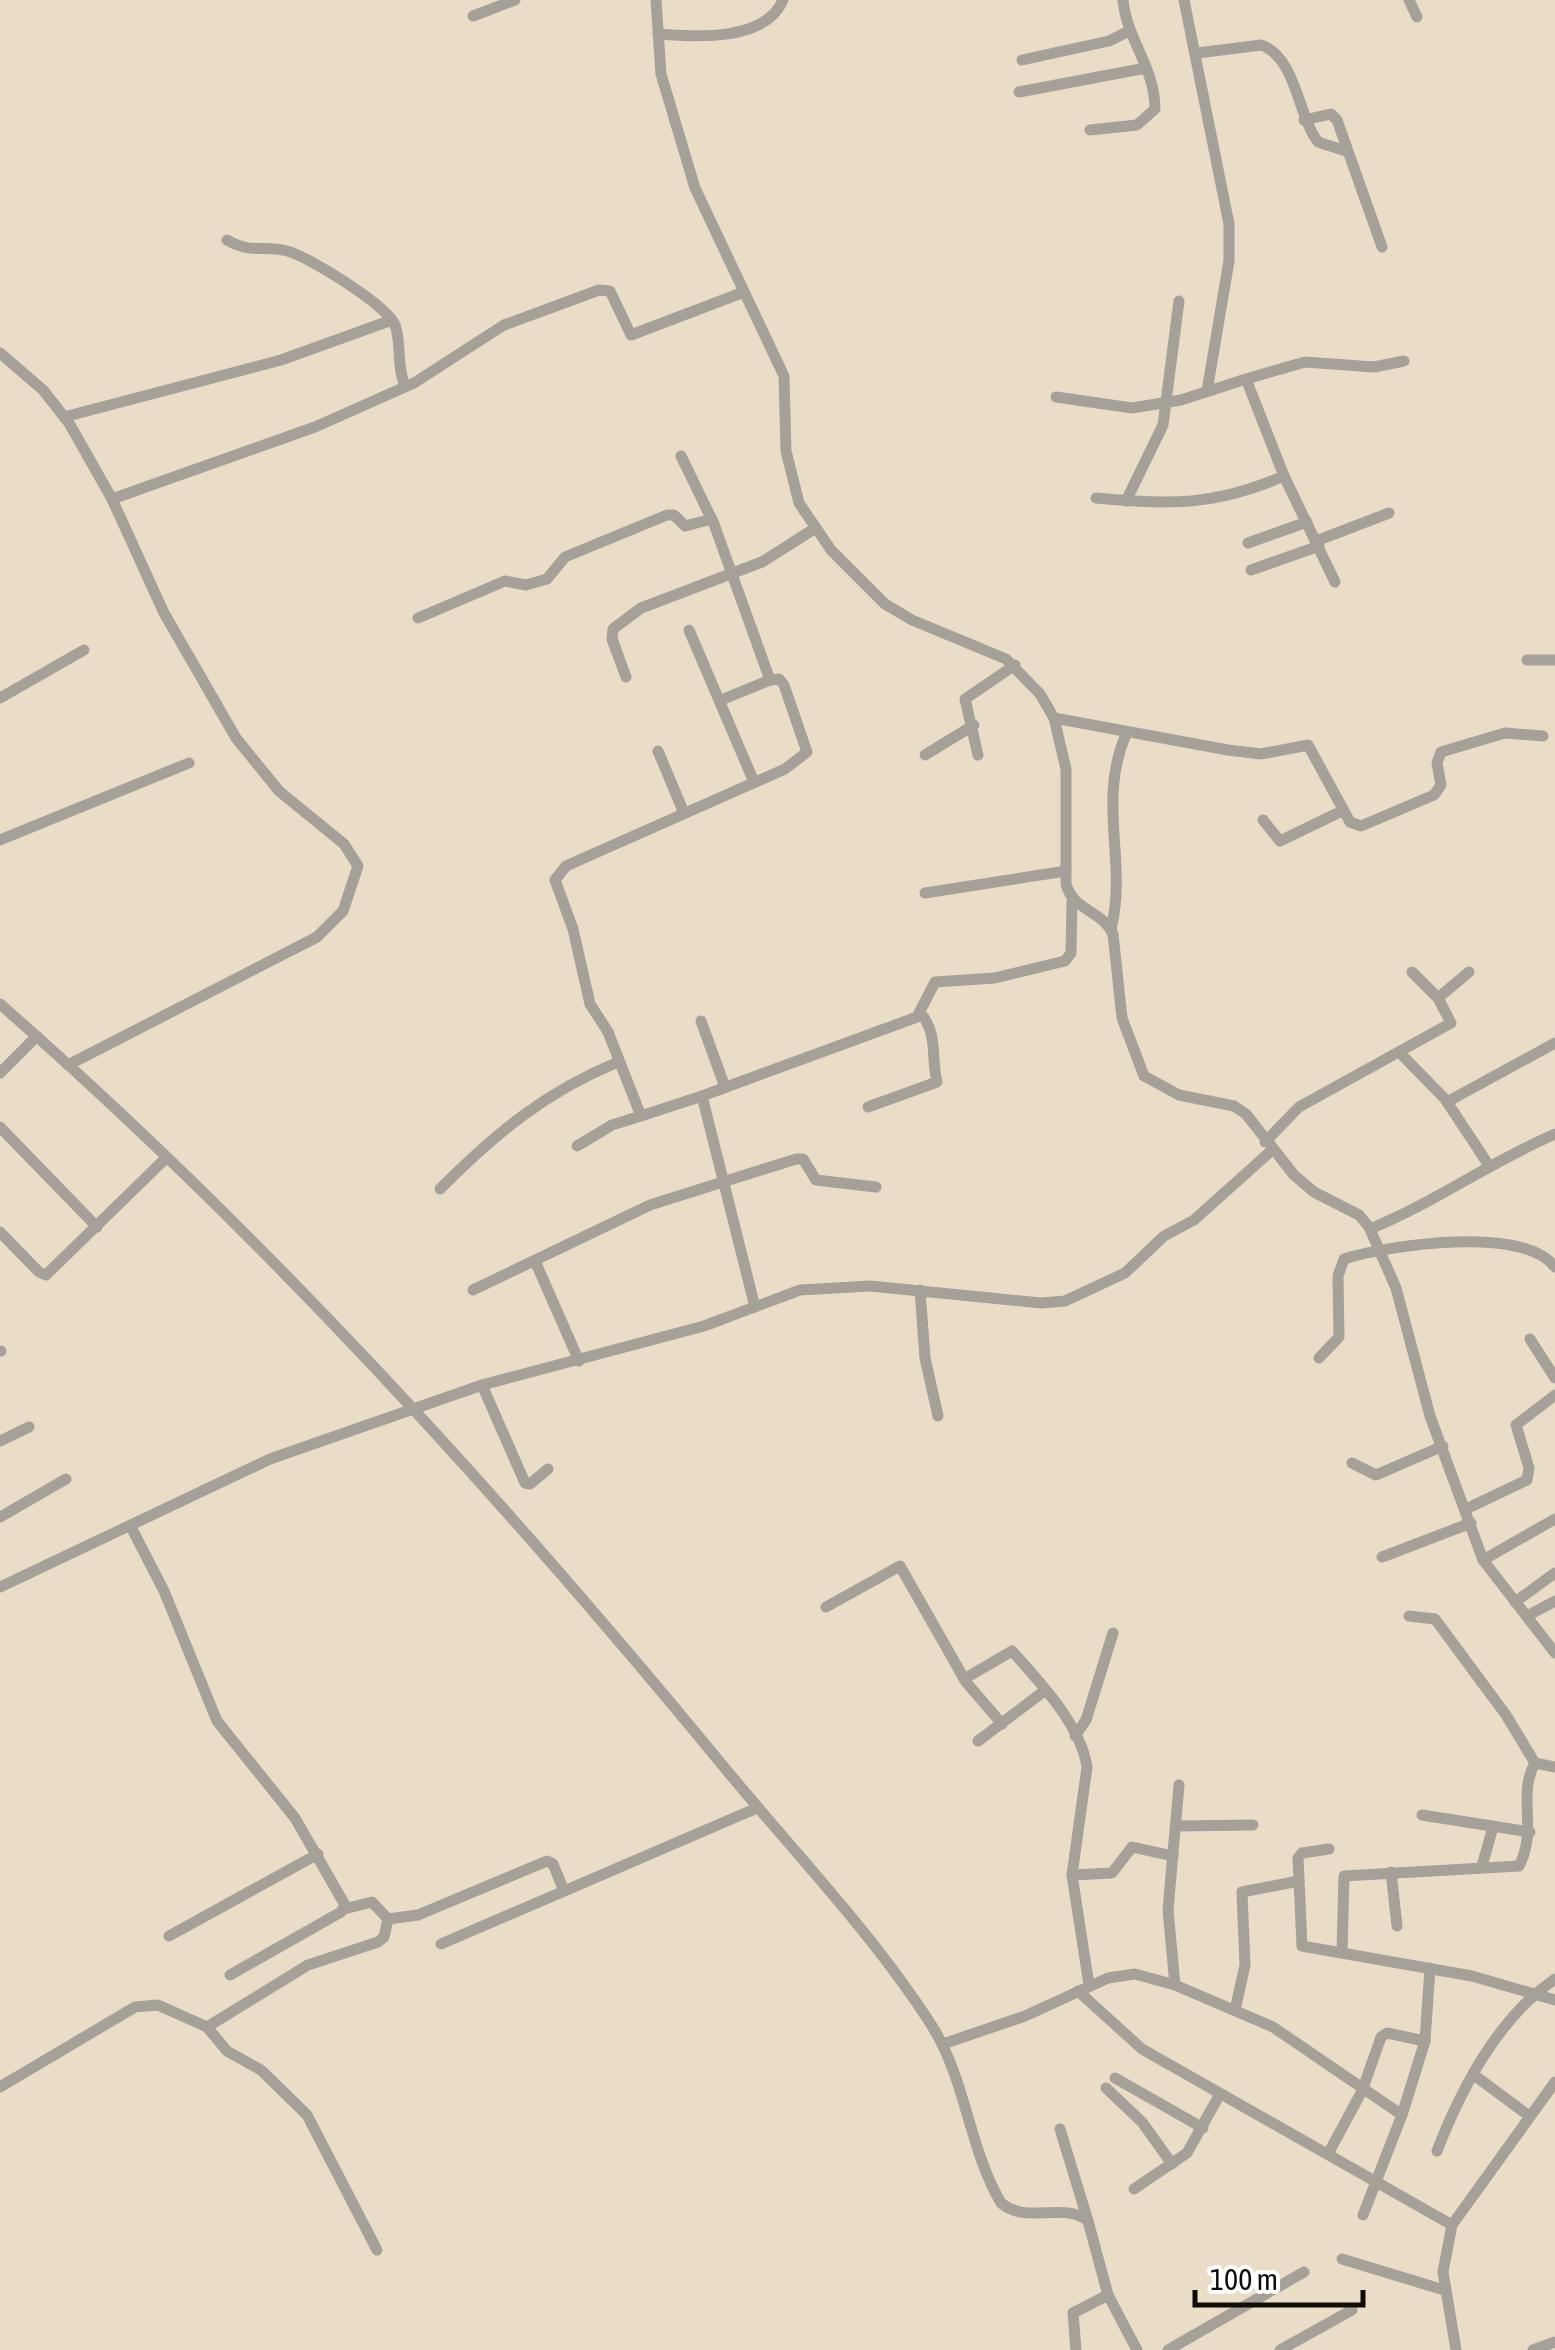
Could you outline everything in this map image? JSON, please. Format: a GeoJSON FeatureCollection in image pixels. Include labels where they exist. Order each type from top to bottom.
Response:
{"type":"FeatureCollection","features":[{"type":"Feature","properties":{"kind":"street"},"geometry":{"type":"LineString","coordinates":[[474,16],[515,0]]}},
{"type":"Feature","properties":{"kind":"street"},"geometry":{"type":"LineString","coordinates":[[656,0],[661,74],[695,188],[784,376],[790,478],[814,529],[885,604],[1014,665],[1054,718],[1066,769],[1066,871],[1072,902],[1069,958],[995,978],[936,982],[927,991],[920,1014],[933,1038],[930,1060],[937,1082],[868,1107]]}},
{"type":"Feature","properties":{"kind":"street"},"geometry":{"type":"LineString","coordinates":[[658,34],[697,37],[729,32],[770,18],[783,0]]}},
{"type":"Feature","properties":{"kind":"street"},"geometry":{"type":"LineString","coordinates":[[1090,130],[1137,125],[1152,115],[1155,100],[1138,43],[1127,32],[1123,0]]}},
{"type":"Feature","properties":{"kind":"street"},"geometry":{"type":"LineString","coordinates":[[1184,0],[1226,196],[1230,245],[1207,391]]}},
{"type":"Feature","properties":{"kind":"street"},"geometry":{"type":"LineString","coordinates":[[1409,0],[1417,18]]}},
{"type":"Feature","properties":{"kind":"street"},"geometry":{"type":"LineString","coordinates":[[1022,60],[1109,41],[1127,32]]}},
{"type":"Feature","properties":{"kind":"street"},"geometry":{"type":"LineString","coordinates":[[1197,53],[1261,45],[1270,48],[1292,83],[1304,120],[1318,142],[1346,151]]}},
{"type":"Feature","properties":{"kind":"street"},"geometry":{"type":"LineString","coordinates":[[1019,92],[1146,68]]}},
{"type":"Feature","properties":{"kind":"street"},"geometry":{"type":"LineString","coordinates":[[1304,120],[1335,116],[1382,248]]}},
{"type":"Feature","properties":{"kind":"street"},"geometry":{"type":"LineString","coordinates":[[228,240],[250,251],[279,249],[301,256],[353,288],[392,320],[410,384]]}},
{"type":"Feature","properties":{"kind":"street"},"geometry":{"type":"LineString","coordinates":[[112,499],[273,443],[410,384],[504,325],[604,289],[610,291],[631,335],[744,292]]}},
{"type":"Feature","properties":{"kind":"street"},"geometry":{"type":"LineString","coordinates":[[1126,501],[1163,425],[1179,301]]}},
{"type":"Feature","properties":{"kind":"street"},"geometry":{"type":"LineString","coordinates":[[64,416],[295,356],[392,320]]}},
{"type":"Feature","properties":{"kind":"street"},"geometry":{"type":"LineString","coordinates":[[0,353],[42,390],[64,416],[112,499],[164,613],[236,738],[279,791],[344,844],[358,866],[343,910],[317,937],[68,1065]]}},
{"type":"Feature","properties":{"kind":"street"},"geometry":{"type":"LineString","coordinates":[[1056,397],[1126,408],[1167,404],[1321,360],[1374,367],[1404,361]]}},
{"type":"Feature","properties":{"kind":"street"},"geometry":{"type":"LineString","coordinates":[[1246,379],[1284,476],[1334,582]]}},
{"type":"Feature","properties":{"kind":"street"},"geometry":{"type":"LineString","coordinates":[[681,456],[734,574],[770,680]]}},
{"type":"Feature","properties":{"kind":"street"},"geometry":{"type":"LineString","coordinates":[[1096,498],[1200,503],[1227,498],[1284,476]]}},
{"type":"Feature","properties":{"kind":"street"},"geometry":{"type":"LineString","coordinates":[[1251,570],[1389,512]]}},
{"type":"Feature","properties":{"kind":"street"},"geometry":{"type":"LineString","coordinates":[[418,618],[505,581],[526,584],[547,579],[565,558],[667,515],[674,515],[685,526],[712,519]]}},
{"type":"Feature","properties":{"kind":"street"},"geometry":{"type":"LineString","coordinates":[[1248,543],[1307,522]]}},
{"type":"Feature","properties":{"kind":"street"},"geometry":{"type":"LineString","coordinates":[[626,677],[612,638],[613,629],[641,608],[762,562],[814,529]]}},
{"type":"Feature","properties":{"kind":"street"},"geometry":{"type":"LineString","coordinates":[[689,630],[754,782]]}},
{"type":"Feature","properties":{"kind":"street"},"geometry":{"type":"LineString","coordinates":[[0,698],[84,650]]}},
{"type":"Feature","properties":{"kind":"street"},"geometry":{"type":"LineString","coordinates":[[1527,660],[1555,660]]}},
{"type":"Feature","properties":{"kind":"street"},"geometry":{"type":"LineString","coordinates":[[978,755],[966,697],[1014,665]]}},
{"type":"Feature","properties":{"kind":"street"},"geometry":{"type":"LineString","coordinates":[[641,1116],[608,1032],[590,1004],[556,876],[566,866],[794,764],[807,752],[779,679],[721,700]]}},
{"type":"Feature","properties":{"kind":"street"},"geometry":{"type":"LineString","coordinates":[[1054,718],[1253,753],[1308,744],[1342,810],[1355,825],[1390,815],[1440,790],[1437,756],[1441,752],[1505,733],[1543,736]]}},
{"type":"Feature","properties":{"kind":"street"},"geometry":{"type":"LineString","coordinates":[[925,755],[974,725]]}},
{"type":"Feature","properties":{"kind":"street"},"geometry":{"type":"LineString","coordinates":[[1127,732],[1110,793],[1116,898],[1111,929],[1122,1018],[1144,1076],[1179,1095],[1234,1106],[1304,1184],[1360,1215],[1370,1229],[1396,1288],[1430,1416],[1483,1560],[1555,1653]]}},
{"type":"Feature","properties":{"kind":"street"},"geometry":{"type":"LineString","coordinates":[[658,751],[684,812]]}},
{"type":"Feature","properties":{"kind":"street"},"geometry":{"type":"LineString","coordinates":[[0,840],[189,764]]}},
{"type":"Feature","properties":{"kind":"street"},"geometry":{"type":"LineString","coordinates":[[1263,820],[1280,841],[1342,810]]}},
{"type":"Feature","properties":{"kind":"street"},"geometry":{"type":"LineString","coordinates":[[926,892],[1066,871]]}},
{"type":"Feature","properties":{"kind":"street"},"geometry":{"type":"LineString","coordinates":[[1072,902],[1111,929]]}},
{"type":"Feature","properties":{"kind":"street"},"geometry":{"type":"LineString","coordinates":[[2,1582],[270,1459],[482,1386],[704,1326],[800,1290],[835,1286],[1065,1301],[1125,1274],[1169,1234],[1194,1220],[1268,1146],[1298,1107],[1400,1054],[1451,1022],[1438,998],[1412,972]]}},
{"type":"Feature","properties":{"kind":"street"},"geometry":{"type":"LineString","coordinates":[[1438,998],[1469,972]]}},
{"type":"Feature","properties":{"kind":"street"},"geometry":{"type":"LineString","coordinates":[[0,1004],[166,1158],[410,1410],[636,1660],[880,1955],[942,2044],[1002,2203],[1011,2211],[1072,2213],[1088,2221]]}},
{"type":"Feature","properties":{"kind":"street"},"geometry":{"type":"LineString","coordinates":[[577,1146],[612,1125],[726,1088],[920,1014]]}},
{"type":"Feature","properties":{"kind":"street"},"geometry":{"type":"LineString","coordinates":[[701,1021],[726,1088]]}},
{"type":"Feature","properties":{"kind":"street"},"geometry":{"type":"LineString","coordinates":[[2,1066],[37,1036]]}},
{"type":"Feature","properties":{"kind":"street"},"geometry":{"type":"LineString","coordinates":[[1447,1102],[1555,1043]]}},
{"type":"Feature","properties":{"kind":"street"},"geometry":{"type":"LineString","coordinates":[[1400,1054],[1447,1102],[1488,1164]]}},
{"type":"Feature","properties":{"kind":"street"},"geometry":{"type":"LineString","coordinates":[[440,1189],[525,1110],[564,1086],[618,1062]]}},
{"type":"Feature","properties":{"kind":"street"},"geometry":{"type":"LineString","coordinates":[[702,1096],[755,1307]]}},
{"type":"Feature","properties":{"kind":"street"},"geometry":{"type":"LineString","coordinates":[[0,1127],[97,1226]]}},
{"type":"Feature","properties":{"kind":"street"},"geometry":{"type":"LineString","coordinates":[[1370,1229],[1411,1212],[1488,1164],[1555,1134]]}},
{"type":"Feature","properties":{"kind":"street"},"geometry":{"type":"LineString","coordinates":[[0,1232],[43,1275],[52,1272],[166,1158]]}},
{"type":"Feature","properties":{"kind":"street"},"geometry":{"type":"LineString","coordinates":[[473,1290],[638,1210],[800,1158],[816,1180],[876,1187]]}},
{"type":"Feature","properties":{"kind":"street"},"geometry":{"type":"LineString","coordinates":[[1319,1358],[1339,1337],[1340,1262],[1427,1244],[1512,1246],[1538,1252],[1555,1267]]}},
{"type":"Feature","properties":{"kind":"street"},"geometry":{"type":"LineString","coordinates":[[535,1261],[580,1361]]}},
{"type":"Feature","properties":{"kind":"street"},"geometry":{"type":"LineString","coordinates":[[920,1290],[925,1358],[938,1416]]}},
{"type":"Feature","properties":{"kind":"street"},"geometry":{"type":"LineString","coordinates":[[1530,1340],[1555,1378]]}},
{"type":"Feature","properties":{"kind":"street"},"geometry":{"type":"LineString","coordinates":[[482,1386],[524,1483],[530,1484],[548,1469]]}},
{"type":"Feature","properties":{"kind":"street"},"geometry":{"type":"LineString","coordinates":[[1466,1509],[1529,1478],[1516,1425],[1555,1395]]}},
{"type":"Feature","properties":{"kind":"street"},"geometry":{"type":"LineString","coordinates":[[0,1441],[29,1427]]}},
{"type":"Feature","properties":{"kind":"street"},"geometry":{"type":"LineString","coordinates":[[1352,1463],[1376,1475],[1443,1446]]}},
{"type":"Feature","properties":{"kind":"street"},"geometry":{"type":"LineString","coordinates":[[0,1517],[66,1479]]}},
{"type":"Feature","properties":{"kind":"street"},"geometry":{"type":"LineString","coordinates":[[1483,1560],[1555,1519]]}},
{"type":"Feature","properties":{"kind":"street"},"geometry":{"type":"LineString","coordinates":[[1382,1557],[1471,1522]]}},
{"type":"Feature","properties":{"kind":"street"},"geometry":{"type":"LineString","coordinates":[[131,1526],[164,1590],[216,1721],[295,1818],[318,1854],[344,1909]]}},
{"type":"Feature","properties":{"kind":"street"},"geometry":{"type":"LineString","coordinates":[[826,1607],[900,1566],[964,1679],[1002,1724]]}},
{"type":"Feature","properties":{"kind":"street"},"geometry":{"type":"LineString","coordinates":[[1515,1602],[1555,1573]]}},
{"type":"Feature","properties":{"kind":"street"},"geometry":{"type":"LineString","coordinates":[[1527,1616],[1555,1601]]}},
{"type":"Feature","properties":{"kind":"street"},"geometry":{"type":"LineString","coordinates":[[1409,1616],[1435,1619],[1506,1714],[1535,1763],[1555,1767]]}},
{"type":"Feature","properties":{"kind":"street"},"geometry":{"type":"LineString","coordinates":[[1075,1736],[1086,1720],[1113,1634]]}},
{"type":"Feature","properties":{"kind":"street"},"geometry":{"type":"LineString","coordinates":[[964,1679],[1012,1652],[1075,1736],[1087,1767],[1072,1875],[1084,1988],[1121,2033],[1220,2094],[1452,2224]]}},
{"type":"Feature","properties":{"kind":"street"},"geometry":{"type":"LineString","coordinates":[[978,1741],[1043,1692]]}},
{"type":"Feature","properties":{"kind":"street"},"geometry":{"type":"LineString","coordinates":[[1342,1951],[1344,1876],[1519,1866],[1530,1832],[1526,1782],[1535,1763]]}},
{"type":"Feature","properties":{"kind":"street"},"geometry":{"type":"LineString","coordinates":[[1175,1985],[1168,1910],[1179,1785]]}},
{"type":"Feature","properties":{"kind":"street"},"geometry":{"type":"LineString","coordinates":[[441,1944],[758,1808]]}},
{"type":"Feature","properties":{"kind":"street"},"geometry":{"type":"LineString","coordinates":[[1422,1815],[1530,1832]]}},
{"type":"Feature","properties":{"kind":"street"},"geometry":{"type":"LineString","coordinates":[[1176,1826],[1252,1825]]}},
{"type":"Feature","properties":{"kind":"street"},"geometry":{"type":"LineString","coordinates":[[1482,1866],[1494,1827]]}},
{"type":"Feature","properties":{"kind":"street"},"geometry":{"type":"LineString","coordinates":[[1072,1875],[1112,1873],[1132,1847],[1173,1856]]}},
{"type":"Feature","properties":{"kind":"street"},"geometry":{"type":"LineString","coordinates":[[1328,1849],[1299,1855],[1300,1944],[1492,1980],[1555,2000]]}},
{"type":"Feature","properties":{"kind":"street"},"geometry":{"type":"LineString","coordinates":[[170,1936],[318,1854]]}},
{"type":"Feature","properties":{"kind":"street"},"geometry":{"type":"LineString","coordinates":[[388,1919],[418,1915],[547,1860],[564,1891]]}},
{"type":"Feature","properties":{"kind":"street"},"geometry":{"type":"LineString","coordinates":[[1392,1872],[1397,1926]]}},
{"type":"Feature","properties":{"kind":"street"},"geometry":{"type":"LineString","coordinates":[[1236,2010],[1245,1966],[1242,1892],[1299,1881]]}},
{"type":"Feature","properties":{"kind":"street"},"geometry":{"type":"LineString","coordinates":[[230,1976],[344,1909],[372,1902],[388,1919]]}},
{"type":"Feature","properties":{"kind":"street"},"geometry":{"type":"LineString","coordinates":[[207,2026],[308,1965],[378,1942],[384,1937],[388,1919]]}},
{"type":"Feature","properties":{"kind":"street"},"geometry":{"type":"LineString","coordinates":[[1363,2215],[1402,2115],[1425,2041],[1430,1968]]}},
{"type":"Feature","properties":{"kind":"street"},"geometry":{"type":"LineString","coordinates":[[942,2044],[1024,2016],[1084,1988],[1136,1974],[1236,2010],[1296,2041],[1362,2092],[1402,2115]]}},
{"type":"Feature","properties":{"kind":"street"},"geometry":{"type":"LineString","coordinates":[[1437,2152],[1474,2075],[1532,1994],[1555,1979]]}},
{"type":"Feature","properties":{"kind":"street"},"geometry":{"type":"LineString","coordinates":[[0,2088],[134,2007],[158,2004],[207,2026],[227,2051],[262,2070],[307,2115],[377,2250]]}},
{"type":"Feature","properties":{"kind":"street"},"geometry":{"type":"LineString","coordinates":[[1328,2154],[1362,2092],[1384,2034],[1425,2041]]}},
{"type":"Feature","properties":{"kind":"street"},"geometry":{"type":"LineString","coordinates":[[1474,2075],[1528,2115]]}},
{"type":"Feature","properties":{"kind":"street"},"geometry":{"type":"LineString","coordinates":[[1172,2164],[1110,2083],[1203,2128]]}},
{"type":"Feature","properties":{"kind":"street"},"geometry":{"type":"LineString","coordinates":[[1456,2350],[1444,2290],[1452,2224],[1528,2115],[1554,2087]]}},
{"type":"Feature","properties":{"kind":"street"},"geometry":{"type":"LineString","coordinates":[[1134,2189],[1187,2153],[1220,2094]]}},
{"type":"Feature","properties":{"kind":"street"},"geometry":{"type":"LineString","coordinates":[[1060,2129],[1108,2296],[1137,2350]]}},
{"type":"Feature","properties":{"kind":"street"},"geometry":{"type":"LineString","coordinates":[[1342,2258],[1444,2290]]}},
{"type":"Feature","properties":{"kind":"street"},"geometry":{"type":"LineString","coordinates":[[1168,2350],[1304,2272]]}},
{"type":"Feature","properties":{"kind":"street"},"geometry":{"type":"LineString","coordinates":[[1076,2350],[1072,2313],[1108,2296]]}},
{"type":"Feature","properties":{"kind":"street"},"geometry":{"type":"LineString","coordinates":[[1280,2350],[1352,2310]]}},
{"type":"Feature","properties":{"kind":"street"},"geometry":{"type":"LineString","coordinates":[[1533,2350],[1555,2342]]}}]}
